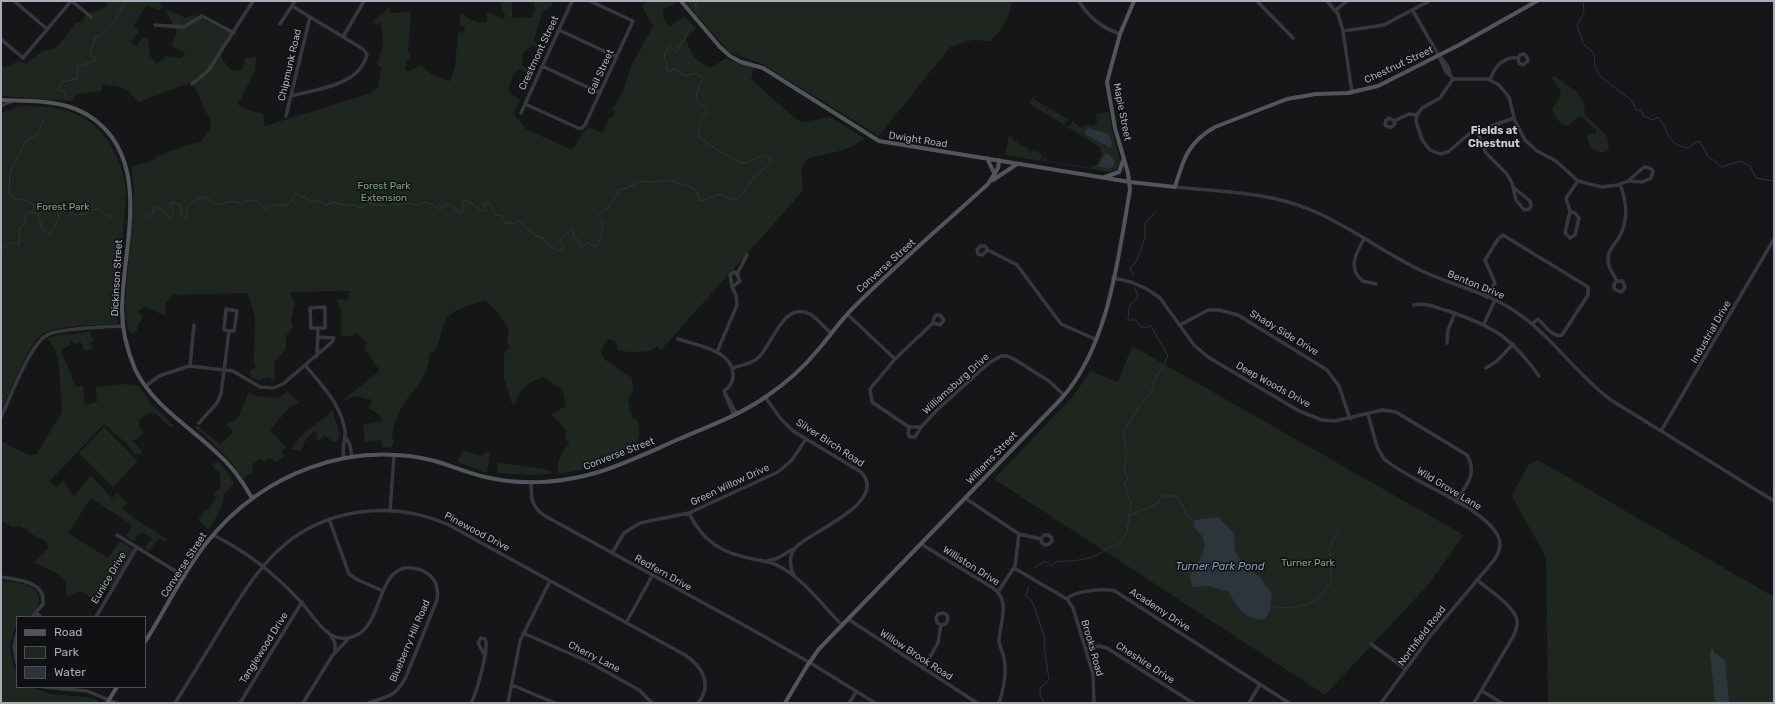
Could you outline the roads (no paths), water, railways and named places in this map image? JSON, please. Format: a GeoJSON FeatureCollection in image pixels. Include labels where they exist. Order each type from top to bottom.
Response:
{"type":"FeatureCollection","features":[{"type":"Feature","properties":{"kind":"main road","name":"Dwight Road"},"geometry":{"type":"LineString","coordinates":[[681,1],[720,47],[730,56],[741,62],[763,68],[875,140],[891,144],[1000,160],[1130,182],[1175,187]]}},
{"type":"Feature","properties":{"kind":"main road","name":"Maple Street"},"geometry":{"type":"LineString","coordinates":[[1130,182],[1115,128],[1107,82],[1120,34],[1134,1]]}},
{"type":"Feature","properties":{"kind":"main road","name":"Chestnut Street"},"geometry":{"type":"LineString","coordinates":[[1175,187],[1185,157],[1192,146],[1204,133],[1287,99],[1316,94],[1352,92],[1378,86],[1439,56],[1537,1]]}},
{"type":"Feature","properties":{"kind":"main road","name":"Dickinson Street"},"geometry":{"type":"LineString","coordinates":[[1,100],[57,104],[84,113],[107,131],[122,154],[129,175],[131,193],[123,301],[123,326],[131,360],[146,386],[161,404],[222,457],[252,498]]}},
{"type":"Feature","properties":{"kind":"main road"},"geometry":{"type":"LineString","coordinates":[[987,158],[995,175]]}},
{"type":"Feature","properties":{"kind":"main road"},"geometry":{"type":"LineString","coordinates":[[1105,178],[1119,172],[1124,158]]}},
{"type":"Feature","properties":{"kind":"main road","name":"Converse Street"},"geometry":{"type":"LineString","coordinates":[[146,640],[213,535],[233,514],[252,498],[273,484],[295,473],[319,464],[344,458],[394,455],[435,461],[492,478],[531,482],[568,480],[599,472],[736,414],[765,397],[801,368],[847,314],[991,181],[995,175],[1000,160]]}},
{"type":"Feature","properties":{"kind":"main road"},"geometry":{"type":"LineString","coordinates":[[991,181],[1017,163]]}},
{"type":"Feature","properties":{"kind":"main road","name":"Williams Street"},"geometry":{"type":"LineString","coordinates":[[785,703],[809,662],[842,625],[1064,395],[1080,373],[1108,304],[1130,182]]}},
{"type":"Feature","properties":{"kind":"main road"},"geometry":{"type":"LineString","coordinates":[[108,701],[116,688]]}},
{"type":"Feature","properties":{"kind":"street"},"geometry":{"type":"LineString","coordinates":[[14,1],[47,29]]}},
{"type":"Feature","properties":{"kind":"street"},"geometry":{"type":"LineString","coordinates":[[1,39],[23,58],[72,1],[91,17]]}},
{"type":"Feature","properties":{"kind":"street"},"geometry":{"type":"LineString","coordinates":[[192,84],[208,72],[253,1]]}},
{"type":"Feature","properties":{"kind":"street"},"geometry":{"type":"LineString","coordinates":[[280,24],[295,1]]}},
{"type":"Feature","properties":{"kind":"street"},"geometry":{"type":"LineString","coordinates":[[343,37],[364,1]]}},
{"type":"Feature","properties":{"kind":"street","name":"Crestmont Street"},"geometry":{"type":"LineString","coordinates":[[521,113],[572,1]]}},
{"type":"Feature","properties":{"kind":"street","name":"Gail Street"},"geometry":{"type":"LineString","coordinates":[[525,104],[582,128],[633,21],[590,1]]}},
{"type":"Feature","properties":{"kind":"street"},"geometry":{"type":"LineString","coordinates":[[1079,1],[1098,24],[1107,30],[1120,34]]}},
{"type":"Feature","properties":{"kind":"street"},"geometry":{"type":"LineString","coordinates":[[1258,1],[1293,38]]}},
{"type":"Feature","properties":{"kind":"street"},"geometry":{"type":"LineString","coordinates":[[1327,1],[1336,10],[1343,31],[1352,92]]}},
{"type":"Feature","properties":{"kind":"street"},"geometry":{"type":"LineString","coordinates":[[1336,10],[1347,1]]}},
{"type":"Feature","properties":{"kind":"street"},"geometry":{"type":"LineString","coordinates":[[1343,31],[1384,25],[1413,11],[1429,1]]}},
{"type":"Feature","properties":{"kind":"street"},"geometry":{"type":"LineString","coordinates":[[291,96],[343,82],[354,75],[366,55],[366,51],[292,6]]}},
{"type":"Feature","properties":{"kind":"street"},"geometry":{"type":"LineString","coordinates":[[1413,11],[1439,56],[1443,67],[1450,75],[1452,80]]}},
{"type":"Feature","properties":{"kind":"street"},"geometry":{"type":"LineString","coordinates":[[155,25],[184,27],[202,16],[234,33]]}},
{"type":"Feature","properties":{"kind":"street","name":"Chipmunk Road"},"geometry":{"type":"LineString","coordinates":[[286,116],[310,17]]}},
{"type":"Feature","properties":{"kind":"street"},"geometry":{"type":"LineString","coordinates":[[559,30],[617,57]]}},
{"type":"Feature","properties":{"kind":"street"},"geometry":{"type":"LineString","coordinates":[[1490,80],[1494,70],[1504,60],[1511,57],[1518,58]]}},
{"type":"Feature","properties":{"kind":"street"},"geometry":{"type":"LineString","coordinates":[[542,66],[600,93]]}},
{"type":"Feature","properties":{"kind":"street"},"geometry":{"type":"LineString","coordinates":[[1452,80],[1490,80],[1499,85],[1508,94],[1514,118],[1522,136],[1530,146],[1556,162],[1578,181],[1602,187],[1628,181],[1644,167],[1650,168],[1653,171],[1651,178],[1647,181],[1628,181]]}},
{"type":"Feature","properties":{"kind":"street"},"geometry":{"type":"LineString","coordinates":[[1452,80],[1440,98],[1422,108],[1417,115],[1416,121],[1422,140],[1429,149],[1435,153],[1448,152],[1466,136],[1514,118]]}},
{"type":"Feature","properties":{"kind":"street"},"geometry":{"type":"LineString","coordinates":[[1,106],[12,101]]}},
{"type":"Feature","properties":{"kind":"street"},"geometry":{"type":"LineString","coordinates":[[1394,121],[1409,114],[1417,115]]}},
{"type":"Feature","properties":{"kind":"street"},"geometry":{"type":"LineString","coordinates":[[1477,131],[1486,153],[1505,171],[1514,188],[1518,204],[1524,210],[1529,209],[1531,204],[1530,201],[1514,188]]}},
{"type":"Feature","properties":{"kind":"street"},"geometry":{"type":"LineString","coordinates":[[1570,211],[1577,215],[1579,220],[1575,235],[1570,238],[1565,233],[1570,211],[1566,198],[1578,181]]}},
{"type":"Feature","properties":{"kind":"street"},"geometry":{"type":"LineString","coordinates":[[1617,281],[1609,265],[1608,258],[1611,247],[1621,233],[1626,215],[1625,198],[1620,184]]}},
{"type":"Feature","properties":{"kind":"street","name":"Benton Drive"},"geometry":{"type":"LineString","coordinates":[[1175,187],[1286,201],[1322,214],[1419,270],[1495,300],[1518,313],[1532,324],[1603,394],[1661,432],[1774,501]]}},
{"type":"Feature","properties":{"kind":"street"},"geometry":{"type":"LineString","coordinates":[[1486,297],[1495,283],[1485,260],[1498,239],[1503,235],[1588,288],[1588,295],[1562,335],[1552,333],[1538,319],[1532,324]]}},
{"type":"Feature","properties":{"kind":"street"},"geometry":{"type":"LineString","coordinates":[[1364,239],[1355,257],[1355,270],[1363,281],[1376,284]]}},
{"type":"Feature","properties":{"kind":"street","name":"Industrial Drive"},"geometry":{"type":"LineString","coordinates":[[1661,432],[1774,239]]}},
{"type":"Feature","properties":{"kind":"street"},"geometry":{"type":"LineString","coordinates":[[988,250],[1017,265],[1061,324],[1095,339]]}},
{"type":"Feature","properties":{"kind":"street"},"geometry":{"type":"LineString","coordinates":[[737,274],[747,255]]}},
{"type":"Feature","properties":{"kind":"street"},"geometry":{"type":"LineString","coordinates":[[717,352],[737,305],[736,295],[732,287],[730,275],[734,272],[737,274]]}},
{"type":"Feature","properties":{"kind":"street"},"geometry":{"type":"LineString","coordinates":[[732,287],[740,281],[737,274]]}},
{"type":"Feature","properties":{"kind":"street","name":"Deep Woods Drive"},"geometry":{"type":"LineString","coordinates":[[1113,278],[1131,282],[1147,288],[1160,298],[1194,345],[1208,358],[1299,411],[1322,420],[1335,421],[1350,419],[1382,410],[1396,412],[1467,455],[1472,463],[1472,474],[1456,502]]}},
{"type":"Feature","properties":{"kind":"street"},"geometry":{"type":"LineString","coordinates":[[1484,324],[1495,300]]}},
{"type":"Feature","properties":{"kind":"street"},"geometry":{"type":"LineString","coordinates":[[1414,305],[1430,306],[1484,324],[1501,334],[1513,344],[1525,356],[1539,376]]}},
{"type":"Feature","properties":{"kind":"street"},"geometry":{"type":"LineString","coordinates":[[325,307],[325,328],[318,328],[310,328],[310,308],[325,307]]}},
{"type":"Feature","properties":{"kind":"street"},"geometry":{"type":"LineString","coordinates":[[226,309],[237,311],[234,331],[229,330],[224,330],[226,309]]}},
{"type":"Feature","properties":{"kind":"street","name":"Shady Side Drive"},"geometry":{"type":"LineString","coordinates":[[1180,325],[1208,310],[1220,310],[1238,315],[1327,370],[1339,386],[1350,419]]}},
{"type":"Feature","properties":{"kind":"street"},"geometry":{"type":"LineString","coordinates":[[733,368],[758,358],[782,322],[794,314],[810,314],[832,333]]}},
{"type":"Feature","properties":{"kind":"street"},"geometry":{"type":"LineString","coordinates":[[847,314],[895,359]]}},
{"type":"Feature","properties":{"kind":"street"},"geometry":{"type":"LineString","coordinates":[[1447,343],[1448,330],[1455,314]]}},
{"type":"Feature","properties":{"kind":"street","name":"Williamsburg Drive"},"geometry":{"type":"LineString","coordinates":[[920,427],[909,427],[871,400],[869,394],[872,384],[895,359],[933,323]]}},
{"type":"Feature","properties":{"kind":"street"},"geometry":{"type":"LineString","coordinates":[[190,366],[194,325]]}},
{"type":"Feature","properties":{"kind":"street"},"geometry":{"type":"LineString","coordinates":[[1,417],[31,353],[42,337],[54,332],[123,326]]}},
{"type":"Feature","properties":{"kind":"street"},"geometry":{"type":"LineString","coordinates":[[317,356],[318,328]]}},
{"type":"Feature","properties":{"kind":"street"},"geometry":{"type":"LineString","coordinates":[[199,423],[219,399],[229,330]]}},
{"type":"Feature","properties":{"kind":"street"},"geometry":{"type":"LineString","coordinates":[[146,386],[159,376],[190,366],[236,372],[257,386],[270,389],[283,384],[306,366],[332,342],[334,338],[318,338]]}},
{"type":"Feature","properties":{"kind":"street"},"geometry":{"type":"LineString","coordinates":[[678,339],[717,352],[725,358],[733,368],[732,383],[724,391],[736,414]]}},
{"type":"Feature","properties":{"kind":"street"},"geometry":{"type":"LineString","coordinates":[[1486,368],[1497,362],[1513,344]]}},
{"type":"Feature","properties":{"kind":"street","name":"Williamsburg Drive"},"geometry":{"type":"LineString","coordinates":[[909,427],[908,435],[912,438],[916,436],[920,427],[937,410],[989,363],[1001,356],[1007,356],[1014,359],[1048,381],[1064,395]]}},
{"type":"Feature","properties":{"kind":"street"},"geometry":{"type":"LineString","coordinates":[[306,366],[338,405],[343,418],[345,436],[342,449],[344,458]]}},
{"type":"Feature","properties":{"kind":"street","name":"Silver Birch Road"},"geometry":{"type":"LineString","coordinates":[[765,397],[785,423],[806,439],[861,472],[865,478],[866,486],[864,494],[848,512],[795,548],[776,559],[766,561]]}},
{"type":"Feature","properties":{"kind":"street","name":"Wild Grove Lane"},"geometry":{"type":"LineString","coordinates":[[1368,414],[1377,447],[1384,459],[1456,502],[1481,518],[1492,528],[1499,539],[1500,547],[1497,556],[1477,580]]}},
{"type":"Feature","properties":{"kind":"street"},"geometry":{"type":"LineString","coordinates":[[345,436],[349,442],[352,457]]}},
{"type":"Feature","properties":{"kind":"street","name":"Green Willow Drive"},"geometry":{"type":"LineString","coordinates":[[612,553],[624,534],[640,523],[689,513],[778,472],[792,460],[806,439]]}},
{"type":"Feature","properties":{"kind":"street"},"geometry":{"type":"LineString","coordinates":[[390,510],[394,455]]}},
{"type":"Feature","properties":{"kind":"street","name":"Redfern Drive"},"geometry":{"type":"LineString","coordinates":[[531,482],[532,501],[540,513],[809,662],[875,703]]}},
{"type":"Feature","properties":{"kind":"street"},"geometry":{"type":"LineString","coordinates":[[965,498],[1019,534],[1041,539]]}},
{"type":"Feature","properties":{"kind":"street","name":"Pinewood Drive"},"geometry":{"type":"LineString","coordinates":[[175,703],[236,604],[262,566],[288,541],[329,519],[361,512],[390,510],[418,515],[443,523],[695,662],[701,670],[705,681],[705,691],[698,703]]}},
{"type":"Feature","properties":{"kind":"street"},"geometry":{"type":"LineString","coordinates":[[689,513],[699,532],[712,543],[737,555],[766,561],[784,568],[795,577],[842,625]]}},
{"type":"Feature","properties":{"kind":"street"},"geometry":{"type":"LineString","coordinates":[[329,519],[349,574],[358,580],[383,591]]}},
{"type":"Feature","properties":{"kind":"street"},"geometry":{"type":"LineString","coordinates":[[117,534],[185,577]]}},
{"type":"Feature","properties":{"kind":"street"},"geometry":{"type":"LineString","coordinates":[[998,592],[1014,568],[1019,534]]}},
{"type":"Feature","properties":{"kind":"street"},"geometry":{"type":"LineString","coordinates":[[213,535],[262,566],[302,602],[322,628],[331,635],[337,638],[349,638]]}},
{"type":"Feature","properties":{"kind":"street","name":"Williston Drive"},"geometry":{"type":"LineString","coordinates":[[921,544],[998,592],[1003,609],[1003,623],[999,640],[1005,673],[1004,686],[999,703]]}},
{"type":"Feature","properties":{"kind":"street","name":"Eunice Drive"},"geometry":{"type":"LineString","coordinates":[[97,616],[137,548]]}},
{"type":"Feature","properties":{"kind":"street"},"geometry":{"type":"LineString","coordinates":[[795,548],[790,563],[795,577]]}},
{"type":"Feature","properties":{"kind":"street","name":"Blueberry Hill Road"},"geometry":{"type":"LineString","coordinates":[[303,703],[334,654],[349,638],[360,634],[369,625],[388,580],[394,573],[402,569],[411,568],[422,570],[430,576],[436,585],[438,594],[424,634],[401,686],[390,697],[368,703]]}},
{"type":"Feature","properties":{"kind":"street"},"geometry":{"type":"LineString","coordinates":[[1014,568],[1067,599]]}},
{"type":"Feature","properties":{"kind":"street"},"geometry":{"type":"LineString","coordinates":[[626,623],[652,576]]}},
{"type":"Feature","properties":{"kind":"street"},"geometry":{"type":"LineString","coordinates":[[1,577],[28,582],[38,588],[43,596],[43,603],[33,616]]}},
{"type":"Feature","properties":{"kind":"street"},"geometry":{"type":"LineString","coordinates":[[1474,703],[1514,635],[1517,620],[1510,608],[1477,580]]}},
{"type":"Feature","properties":{"kind":"street","name":"Northfield Road"},"geometry":{"type":"LineString","coordinates":[[1381,703],[1456,604],[1477,580]]}},
{"type":"Feature","properties":{"kind":"street"},"geometry":{"type":"LineString","coordinates":[[508,703],[516,656],[523,633],[550,581]]}},
{"type":"Feature","properties":{"kind":"street","name":"Academy Drive"},"geometry":{"type":"LineString","coordinates":[[1067,599],[1076,593],[1109,590],[1115,591],[1290,703]]}},
{"type":"Feature","properties":{"kind":"street","name":"Brooks Road"},"geometry":{"type":"LineString","coordinates":[[1067,599],[1073,608],[1094,677],[1094,703]]}},
{"type":"Feature","properties":{"kind":"street","name":"Tanglewood Drive"},"geometry":{"type":"LineString","coordinates":[[240,703],[302,602]]}},
{"type":"Feature","properties":{"kind":"street"},"geometry":{"type":"LineString","coordinates":[[36,613],[40,616]]}},
{"type":"Feature","properties":{"kind":"street","name":"Willow Brook Road"},"geometry":{"type":"LineString","coordinates":[[848,619],[977,703]]}},
{"type":"Feature","properties":{"kind":"street"},"geometry":{"type":"LineString","coordinates":[[923,669],[938,644],[941,625]]}},
{"type":"Feature","properties":{"kind":"street","name":"Cherry Lane"},"geometry":{"type":"LineString","coordinates":[[523,633],[587,661],[639,690],[652,703]]}},
{"type":"Feature","properties":{"kind":"street"},"geometry":{"type":"LineString","coordinates":[[331,635],[335,643],[334,654]]}},
{"type":"Feature","properties":{"kind":"street"},"geometry":{"type":"LineString","coordinates":[[16,638],[14,646],[16,657]]}},
{"type":"Feature","properties":{"kind":"street"},"geometry":{"type":"LineString","coordinates":[[1371,644],[1406,669]]}},
{"type":"Feature","properties":{"kind":"street","name":"Cheshire Drive"},"geometry":{"type":"LineString","coordinates":[[1086,648],[1099,646],[1107,648],[1193,703]]}},
{"type":"Feature","properties":{"kind":"street"},"geometry":{"type":"LineString","coordinates":[[471,703],[476,689],[484,654]]}},
{"type":"Feature","properties":{"kind":"street"},"geometry":{"type":"LineString","coordinates":[[1249,703],[1260,684]]}},
{"type":"Feature","properties":{"kind":"street"},"geometry":{"type":"LineString","coordinates":[[512,685],[556,703]]}},
{"type":"Feature","properties":{"kind":"street"},"geometry":{"type":"LineString","coordinates":[[58,688],[87,690],[108,701],[116,703]]}},
{"type":"Feature","properties":{"kind":"street"},"geometry":{"type":"LineString","coordinates":[[849,703],[857,691]]}},
{"type":"Feature","properties":{"kind":"street"},"geometry":{"type":"LineString","coordinates":[[1482,691],[1502,703]]}},
{"type":"Feature","properties":{"kind":"water"},"geometry":{"type":"Polygon","coordinates":[[[1089,128],[1108,134],[1112,142],[1111,148],[1086,135],[1085,130],[1089,128]]]}},
{"type":"Feature","properties":{"kind":"water"},"geometry":{"type":"Polygon","coordinates":[[[1106,153],[1115,161],[1112,168],[1097,167],[1106,153]]]}},
{"type":"Feature","properties":{"kind":"water","name":"Turner Park Pond"},"geometry":{"type":"Polygon","coordinates":[[[1218,517],[1234,533],[1235,550],[1243,565],[1259,576],[1272,594],[1270,611],[1264,620],[1252,618],[1246,615],[1238,607],[1229,592],[1208,586],[1193,587],[1189,577],[1203,553],[1204,543],[1203,538],[1193,525],[1195,520],[1218,517]]]}},
{"type":"Feature","properties":{"kind":"water"},"geometry":{"type":"Polygon","coordinates":[[[1712,646],[1714,652],[1725,660],[1729,703],[1716,703],[1710,656],[1712,646]]]}},
{"type":"Feature","properties":{"kind":"waterway"},"geometry":{"type":"LineString","coordinates":[[66,99],[65,92],[58,90],[62,82],[77,79],[78,67],[96,60],[90,53],[96,37],[111,27],[125,1]]}},
{"type":"Feature","properties":{"kind":"waterway"},"geometry":{"type":"LineString","coordinates":[[696,1],[696,15]]}},
{"type":"Feature","properties":{"kind":"waterway"},"geometry":{"type":"LineString","coordinates":[[1583,1],[1584,12],[1577,26],[1583,43],[1594,54],[1595,67],[1600,76],[1632,101],[1636,110],[1641,110],[1644,116],[1653,120],[1658,117],[1672,140],[1680,146],[1687,148],[1699,141],[1708,156],[1722,167],[1740,161],[1750,166],[1756,178],[1774,181]]}},
{"type":"Feature","properties":{"kind":"waterway"},"geometry":{"type":"LineString","coordinates":[[145,219],[153,212],[154,207],[164,211],[168,217],[171,218],[173,213],[172,202],[181,205],[181,215],[185,217],[187,215],[186,208],[192,202],[202,198],[208,199],[214,204],[223,204],[230,201],[242,204],[248,200],[251,200],[266,209],[273,206],[288,204],[292,201],[296,193],[311,201],[320,201],[326,205],[333,202],[348,206],[351,204],[362,208],[369,203],[384,206],[393,203],[400,205],[405,203],[419,205],[426,202],[440,209],[449,204],[460,213],[463,210],[462,202],[467,200],[483,212],[485,209],[483,204],[488,202],[493,208],[495,216],[501,215],[505,223],[515,223],[520,221],[526,228],[531,230],[534,235],[543,238],[547,245],[561,251],[564,248],[560,240],[571,230],[574,230],[573,237],[578,240],[580,247],[583,247],[588,242],[596,247],[600,239],[602,227],[602,222],[599,217],[600,213],[608,208],[620,189],[627,188],[641,181],[654,182],[668,180],[691,187],[697,192],[700,201],[720,194],[733,200],[741,195],[756,175],[771,162],[769,158],[763,155],[746,163],[742,163],[722,153],[699,137],[700,122],[707,112],[705,108],[696,100],[702,77],[695,73],[686,76],[681,74],[675,68],[669,72],[666,70],[667,64],[664,56],[669,46],[676,52],[686,36],[691,24]]}},
{"type":"Feature","properties":{"kind":"waterway"},"geometry":{"type":"LineString","coordinates":[[32,211],[34,205],[26,200],[13,199],[9,193],[10,172],[26,141],[38,134],[44,118]]}},
{"type":"Feature","properties":{"kind":"waterway"},"geometry":{"type":"LineString","coordinates":[[1,250],[10,243],[19,244],[20,227],[25,223],[26,215],[29,212],[38,214],[43,228],[51,234],[59,217],[57,209],[69,209],[71,213],[78,215],[97,209],[108,216],[113,216]]}},
{"type":"Feature","properties":{"kind":"waterway"},"geometry":{"type":"LineString","coordinates":[[1133,275],[1130,268],[1136,262],[1145,238],[1145,224],[1155,212]]}},
{"type":"Feature","properties":{"kind":"waterway"},"geometry":{"type":"LineString","coordinates":[[1127,453],[1123,433],[1138,408],[1153,389],[1154,380],[1168,356],[1151,326],[1142,328],[1136,320],[1128,320],[1129,307],[1138,296],[1135,288]]}},
{"type":"Feature","properties":{"kind":"waterway"},"geometry":{"type":"LineString","coordinates":[[1126,459],[1124,469],[1128,479],[1124,483],[1131,504],[1129,516]]}},
{"type":"Feature","properties":{"kind":"waterway"},"geometry":{"type":"LineString","coordinates":[[1034,568],[1045,561],[1052,566],[1057,561],[1085,559],[1118,545],[1127,532],[1129,516],[1158,503],[1162,496],[1177,496],[1188,517],[1195,522]]}},
{"type":"Feature","properties":{"kind":"waterway"},"geometry":{"type":"LineString","coordinates":[[1270,606],[1300,606],[1312,602],[1319,597],[1332,582],[1330,573],[1333,566],[1329,549],[1339,528]]}},
{"type":"Feature","properties":{"kind":"waterway"},"geometry":{"type":"LineString","coordinates":[[1029,586],[1026,595],[1033,603],[1045,639],[1044,644],[1049,680],[1040,688],[1040,694],[1044,703]]}},
{"type":"Feature","properties":{"kind":"district","name":"Fields at Chestnut"},"geometry":{"type":"Point","coordinates":[1494,137]}},
{"type":"Feature","properties":{"kind":"park label","name":"Forest Park Extension"},"geometry":{"type":"Point","coordinates":[384,192]}},
{"type":"Feature","properties":{"kind":"park label","name":"Forest Park"},"geometry":{"type":"Point","coordinates":[63,207]}},
{"type":"Feature","properties":{"kind":"park label","name":"Turner Park"},"geometry":{"type":"Point","coordinates":[1308,563]}}]}
